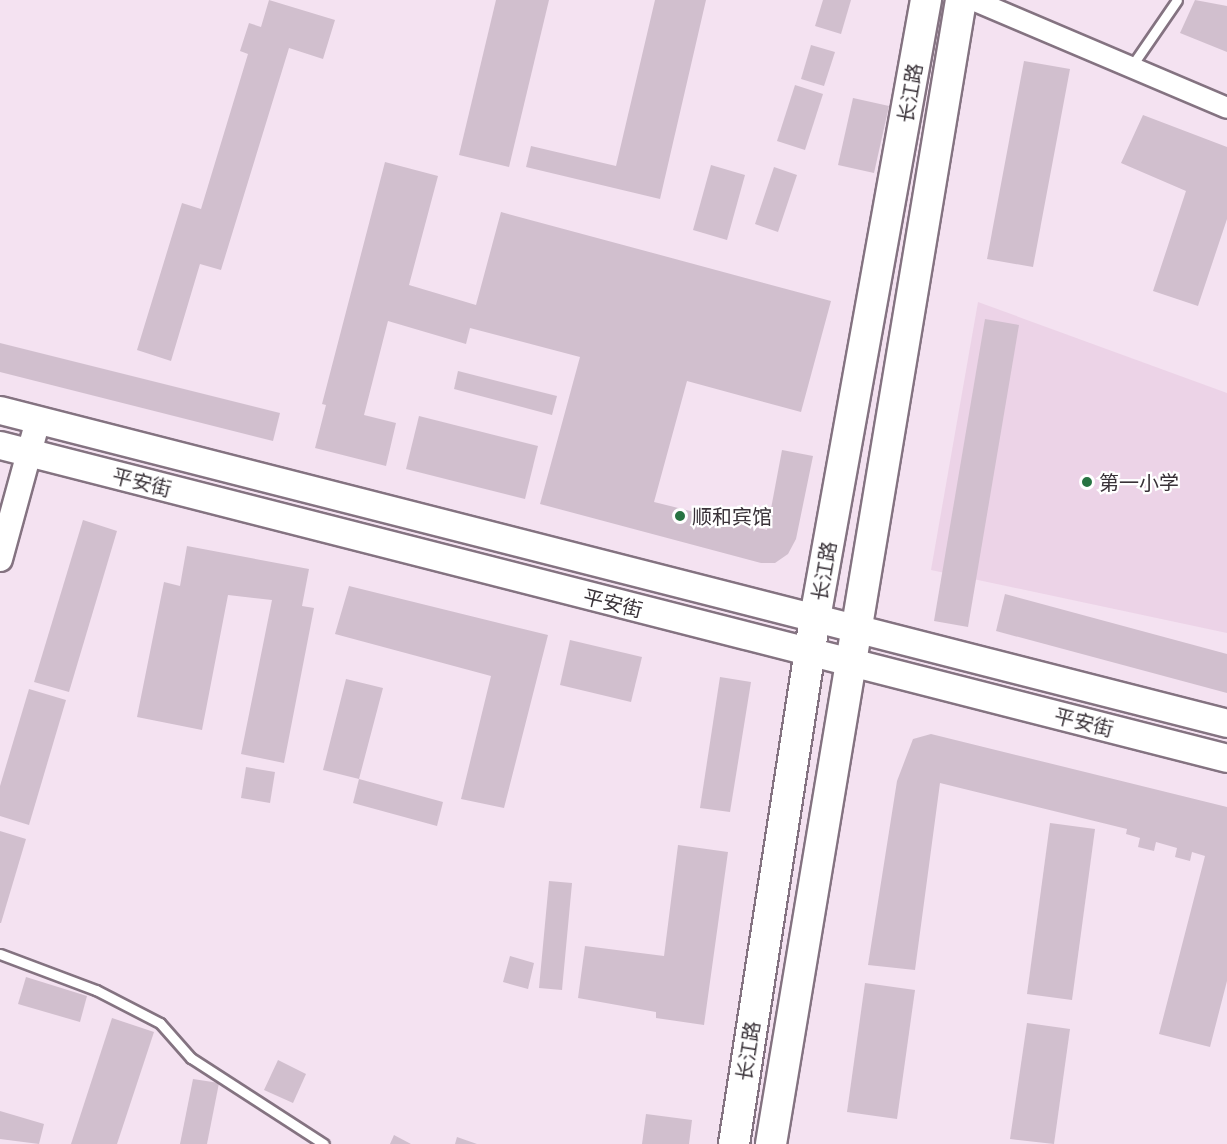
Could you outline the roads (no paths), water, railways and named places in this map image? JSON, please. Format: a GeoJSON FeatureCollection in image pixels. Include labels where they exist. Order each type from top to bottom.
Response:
{"type":"FeatureCollection","features":[{"type":"Feature","properties":{"kind":"main road","name":"长江路"},"geometry":{"type":"LineString","coordinates":[[734,1144],[815,618],[926,0]]}},
{"type":"Feature","properties":{"kind":"main road","name":"长江路"},"geometry":{"type":"LineString","coordinates":[[771,1144],[848,663],[961,0]]}},
{"type":"Feature","properties":{"kind":"main road","name":"平安街"},"geometry":{"type":"LineString","coordinates":[[0,410],[1227,723]]}},
{"type":"Feature","properties":{"kind":"main road","name":"平安街"},"geometry":{"type":"LineString","coordinates":[[0,445],[810,654],[1227,758]]}},
{"type":"Feature","properties":{"kind":"street"},"geometry":{"type":"LineString","coordinates":[[973,0],[1227,108]]}},
{"type":"Feature","properties":{"kind":"street"},"geometry":{"type":"LineString","coordinates":[[0,560],[38,420]]}},
{"type":"Feature","properties":{"kind":"lane"},"geometry":{"type":"LineString","coordinates":[[1131,67],[1177,0]]}},
{"type":"Feature","properties":{"kind":"lane"},"geometry":{"type":"LineString","coordinates":[[0,954],[96,990],[160,1023],[191,1058],[324,1144]]}},
{"type":"Feature","properties":{"kind":"place","name":"第一小学"},"geometry":{"type":"Point","coordinates":[1087,482]}},
{"type":"Feature","properties":{"kind":"place","name":"顺和宾馆"},"geometry":{"type":"Point","coordinates":[680,516]}}]}
